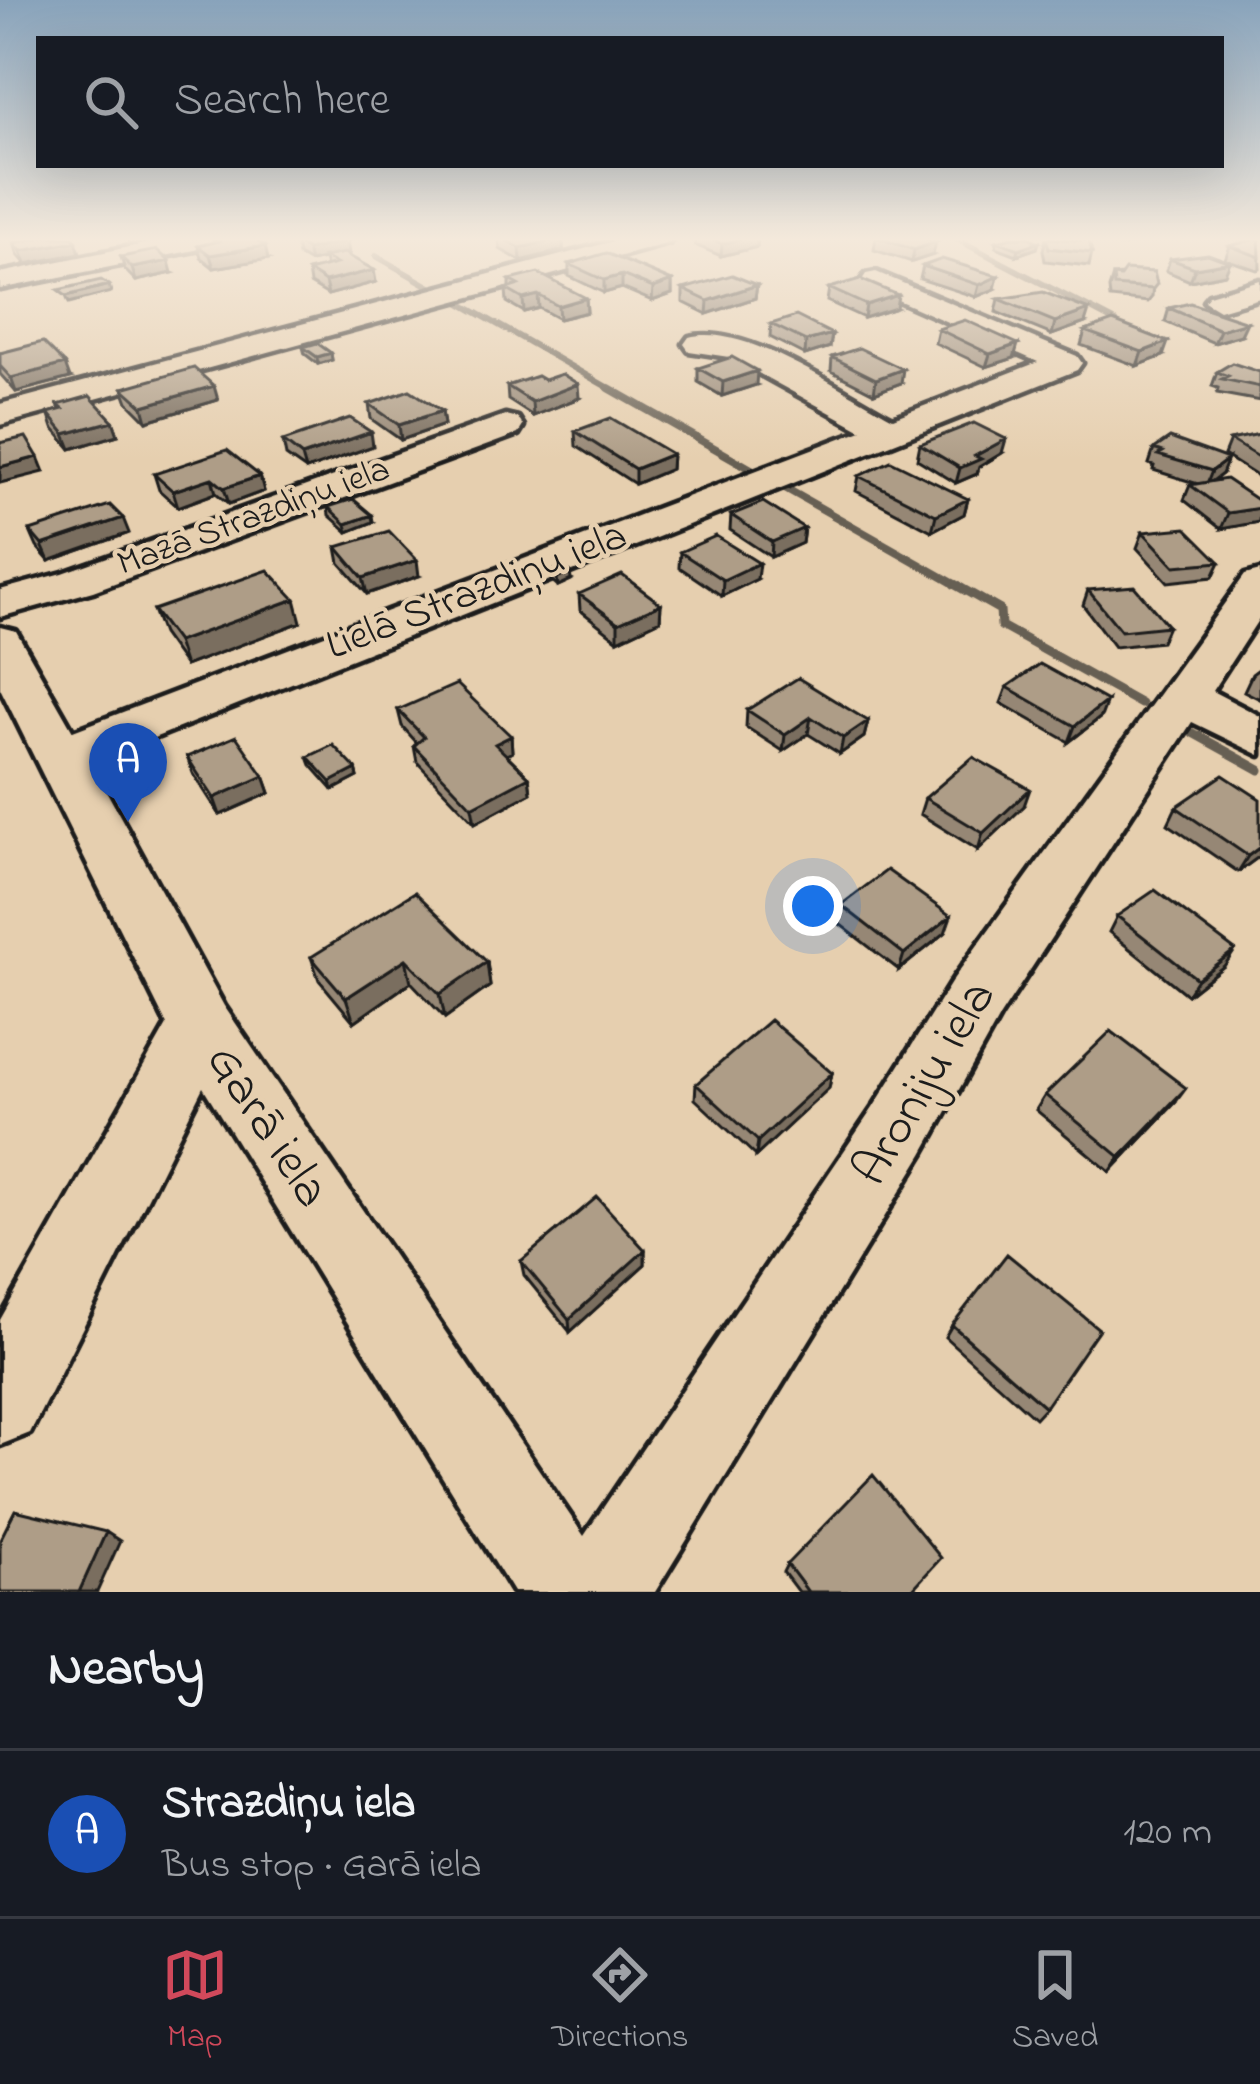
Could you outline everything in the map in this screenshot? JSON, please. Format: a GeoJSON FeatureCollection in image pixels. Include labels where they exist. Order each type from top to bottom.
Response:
{"type":"FeatureCollection","features":[{"type":"Feature","properties":{"kind":"street"},"geometry":{"type":"LineString","coordinates":[[0,415],[385,311]]}},
{"type":"Feature","properties":{"kind":"street","name":"Lielā Strazdiņu iela"},"geometry":{"type":"LineString","coordinates":[[62,755],[1066,363],[948,311]]}},
{"type":"Feature","properties":{"kind":"street"},"geometry":{"type":"LineString","coordinates":[[700,344],[736,350],[893,432]]}},
{"type":"Feature","properties":{"kind":"street","name":"Mazā Strazdiņu iela"},"geometry":{"type":"LineString","coordinates":[[0,604],[78,582],[505,426]]}},
{"type":"Feature","properties":{"kind":"street","name":"Aroniju iela"},"geometry":{"type":"LineString","coordinates":[[602,1592],[898,1131],[977,997],[1260,584]]}},
{"type":"Feature","properties":{"kind":"street","name":"Garā iela"},"geometry":{"type":"LineString","coordinates":[[0,641],[201,1026],[567,1592]]}},
{"type":"Feature","properties":{"kind":"street"},"geometry":{"type":"LineString","coordinates":[[1181,694],[1260,738]]}},
{"type":"Feature","properties":{"kind":"street"},"geometry":{"type":"LineString","coordinates":[[0,1403],[201,1026]]}},
{"type":"Feature","properties":{"kind":"building"},"geometry":{"type":"Polygon","coordinates":[[[1029,311],[1085,311],[1055,322],[1029,311]]]}},
{"type":"Feature","properties":{"kind":"building"},"geometry":{"type":"Polygon","coordinates":[[[1177,311],[1215,311],[1247,322],[1220,330],[1177,311]]]}},
{"type":"Feature","properties":{"kind":"building"},"geometry":{"type":"Polygon","coordinates":[[[796,316],[832,334],[806,341],[771,324],[796,316]]]}},
{"type":"Feature","properties":{"kind":"building"},"geometry":{"type":"Polygon","coordinates":[[[965,320],[1018,344],[990,354],[938,329],[965,320]]]}},
{"type":"Feature","properties":{"kind":"building"},"geometry":{"type":"Polygon","coordinates":[[[1113,321],[1168,342],[1142,352],[1085,331],[1113,321]]]}},
{"type":"Feature","properties":{"kind":"building"},"geometry":{"type":"Polygon","coordinates":[[[43,342],[65,364],[11,378],[0,366],[0,353],[43,342]]]}},
{"type":"Feature","properties":{"kind":"building"},"geometry":{"type":"Polygon","coordinates":[[[317,343],[331,353],[317,357],[303,347],[317,343]]]}},
{"type":"Feature","properties":{"kind":"building"},"geometry":{"type":"Polygon","coordinates":[[[859,348],[903,369],[876,379],[832,357],[859,348]]]}},
{"type":"Feature","properties":{"kind":"building"},"geometry":{"type":"Polygon","coordinates":[[[732,357],[757,371],[723,382],[698,368],[732,357]]]}},
{"type":"Feature","properties":{"kind":"building"},"geometry":{"type":"Polygon","coordinates":[[[1232,363],[1260,372],[1260,387],[1222,379],[1228,376],[1217,372],[1232,363]]]}},
{"type":"Feature","properties":{"kind":"building"},"geometry":{"type":"Polygon","coordinates":[[[194,368],[214,386],[143,406],[123,388],[194,368]]]}},
{"type":"Feature","properties":{"kind":"building"},"geometry":{"type":"Polygon","coordinates":[[[562,374],[578,384],[532,402],[507,386],[537,376],[544,380],[562,374]]]}},
{"type":"Feature","properties":{"kind":"building"},"geometry":{"type":"Polygon","coordinates":[[[410,390],[442,411],[399,425],[369,404],[410,390]]]}},
{"type":"Feature","properties":{"kind":"building"},"geometry":{"type":"Polygon","coordinates":[[[90,396],[113,421],[65,434],[48,413],[63,409],[58,405],[90,396]]]}},
{"type":"Feature","properties":{"kind":"building"},"geometry":{"type":"Polygon","coordinates":[[[350,418],[371,432],[302,456],[283,441],[350,418]]]}},
{"type":"Feature","properties":{"kind":"building"},"geometry":{"type":"Polygon","coordinates":[[[611,418],[672,454],[635,469],[575,431],[611,418]]]}},
{"type":"Feature","properties":{"kind":"building"},"geometry":{"type":"Polygon","coordinates":[[[974,423],[1006,439],[960,468],[920,444],[974,423]]]}},
{"type":"Feature","properties":{"kind":"building"},"geometry":{"type":"Polygon","coordinates":[[[1260,434],[1260,458],[1230,440],[1260,434]]]}},
{"type":"Feature","properties":{"kind":"building"},"geometry":{"type":"Polygon","coordinates":[[[26,437],[38,457],[0,467],[0,443],[26,437]]]}},
{"type":"Feature","properties":{"kind":"building"},"geometry":{"type":"Polygon","coordinates":[[[1170,438],[1228,459],[1212,471],[1158,455],[1163,452],[1154,449],[1170,438]]]}},
{"type":"Feature","properties":{"kind":"building"},"geometry":{"type":"Polygon","coordinates":[[[227,450],[260,476],[224,488],[212,478],[173,491],[154,474],[227,450]]]}},
{"type":"Feature","properties":{"kind":"building"},"geometry":{"type":"Polygon","coordinates":[[[891,461],[968,499],[936,515],[859,476],[891,461]]]}},
{"type":"Feature","properties":{"kind":"building"},"geometry":{"type":"Polygon","coordinates":[[[1226,479],[1260,502],[1260,508],[1228,513],[1190,485],[1226,479]]]}},
{"type":"Feature","properties":{"kind":"building"},"geometry":{"type":"Polygon","coordinates":[[[353,499],[372,515],[346,524],[328,507],[353,499]]]}},
{"type":"Feature","properties":{"kind":"building"},"geometry":{"type":"Polygon","coordinates":[[[763,502],[804,528],[772,542],[731,515],[763,502]]]}},
{"type":"Feature","properties":{"kind":"building"},"geometry":{"type":"Polygon","coordinates":[[[110,505],[123,518],[42,545],[30,531],[110,505]]]}},
{"type":"Feature","properties":{"kind":"building"},"geometry":{"type":"Polygon","coordinates":[[[1186,528],[1220,562],[1175,566],[1143,532],[1186,528]]]}},
{"type":"Feature","properties":{"kind":"building"},"geometry":{"type":"Polygon","coordinates":[[[389,531],[417,560],[363,578],[337,547],[389,531]]]}},
{"type":"Feature","properties":{"kind":"building"},"geometry":{"type":"Polygon","coordinates":[[[716,536],[759,563],[723,580],[680,552],[716,536]]]}},
{"type":"Feature","properties":{"kind":"building"},"geometry":{"type":"Polygon","coordinates":[[[563,567],[570,572],[557,578],[550,572],[563,567]]]}},
{"type":"Feature","properties":{"kind":"building"},"geometry":{"type":"Polygon","coordinates":[[[268,570],[295,599],[177,642],[153,610],[268,570]]]}},
{"type":"Feature","properties":{"kind":"building"},"geometry":{"type":"Polygon","coordinates":[[[622,575],[661,604],[618,623],[579,594],[622,575]]]}},
{"type":"Feature","properties":{"kind":"building"},"geometry":{"type":"Polygon","coordinates":[[[1134,586],[1168,626],[1121,631],[1088,590],[1134,586]]]}},
{"type":"Feature","properties":{"kind":"building"},"geometry":{"type":"Polygon","coordinates":[[[1040,664],[1107,701],[1075,726],[1007,687],[1040,664]]]}},
{"type":"Feature","properties":{"kind":"building"},"geometry":{"type":"Polygon","coordinates":[[[798,678],[868,721],[843,738],[811,717],[785,735],[747,710],[798,678]]]}},
{"type":"Feature","properties":{"kind":"building"},"geometry":{"type":"Polygon","coordinates":[[[457,684],[511,736],[495,744],[529,777],[472,807],[414,746],[424,737],[398,710],[457,684]]]}},
{"type":"Feature","properties":{"kind":"building"},"geometry":{"type":"Polygon","coordinates":[[[236,736],[264,776],[214,798],[187,757],[236,736]]]}},
{"type":"Feature","properties":{"kind":"building"},"geometry":{"type":"Polygon","coordinates":[[[333,745],[356,769],[331,782],[308,757],[333,745]]]}},
{"type":"Feature","properties":{"kind":"building"},"geometry":{"type":"Polygon","coordinates":[[[973,757],[1030,789],[983,833],[925,798],[973,757]]]}},
{"type":"Feature","properties":{"kind":"building"},"geometry":{"type":"Polygon","coordinates":[[[1223,775],[1260,799],[1260,847],[1248,856],[1176,807],[1223,775]]]}},
{"type":"Feature","properties":{"kind":"building"},"geometry":{"type":"Polygon","coordinates":[[[887,870],[951,916],[904,954],[841,905],[887,870]]]}},
{"type":"Feature","properties":{"kind":"building"},"geometry":{"type":"Polygon","coordinates":[[[1155,890],[1235,950],[1197,979],[1117,916],[1155,890]]]}},
{"type":"Feature","properties":{"kind":"building"},"geometry":{"type":"Polygon","coordinates":[[[415,892],[487,962],[440,994],[406,959],[346,998],[311,957],[415,892]]]}},
{"type":"Feature","properties":{"kind":"building"},"geometry":{"type":"Polygon","coordinates":[[[770,1020],[832,1073],[758,1141],[696,1084],[770,1020]]]}},
{"type":"Feature","properties":{"kind":"building"},"geometry":{"type":"Polygon","coordinates":[[[1111,1031],[1186,1088],[1120,1157],[1045,1095],[1111,1031]]]}},
{"type":"Feature","properties":{"kind":"building"},"geometry":{"type":"Polygon","coordinates":[[[597,1197],[645,1250],[569,1319],[521,1261],[597,1197]]]}},
{"type":"Feature","properties":{"kind":"building"},"geometry":{"type":"Polygon","coordinates":[[[1007,1254],[1099,1329],[1045,1407],[952,1325],[1007,1254]]]}},
{"type":"Feature","properties":{"kind":"building"},"geometry":{"type":"Polygon","coordinates":[[[873,1475],[941,1558],[910,1592],[808,1592],[787,1564],[873,1475]]]}},
{"type":"Feature","properties":{"kind":"building"},"geometry":{"type":"Polygon","coordinates":[[[15,1510],[106,1532],[79,1592],[0,1592],[0,1540],[15,1510]]]}},
{"type":"Feature","properties":{"kind":"waterway"},"geometry":{"type":"LineString","coordinates":[[475,311],[614,391]]}},
{"type":"Feature","properties":{"kind":"waterway"},"geometry":{"type":"LineString","coordinates":[[1095,311],[1116,322]]}},
{"type":"Feature","properties":{"kind":"waterway"},"geometry":{"type":"LineString","coordinates":[[609,388],[753,470]]}},
{"type":"Feature","properties":{"kind":"waterway"},"geometry":{"type":"LineString","coordinates":[[778,484],[960,587]]}},
{"type":"Feature","properties":{"kind":"waterway"},"geometry":{"type":"LineString","coordinates":[[954,584],[1000,610],[1001,626],[1141,704]]}},
{"type":"Feature","properties":{"kind":"waterway"},"geometry":{"type":"LineString","coordinates":[[1193,733],[1260,770]]}},
{"type":"Feature","properties":{"kind":"place","name":"Strazdiņu iela"},"geometry":{"type":"Point","coordinates":[128,822]}}]}
